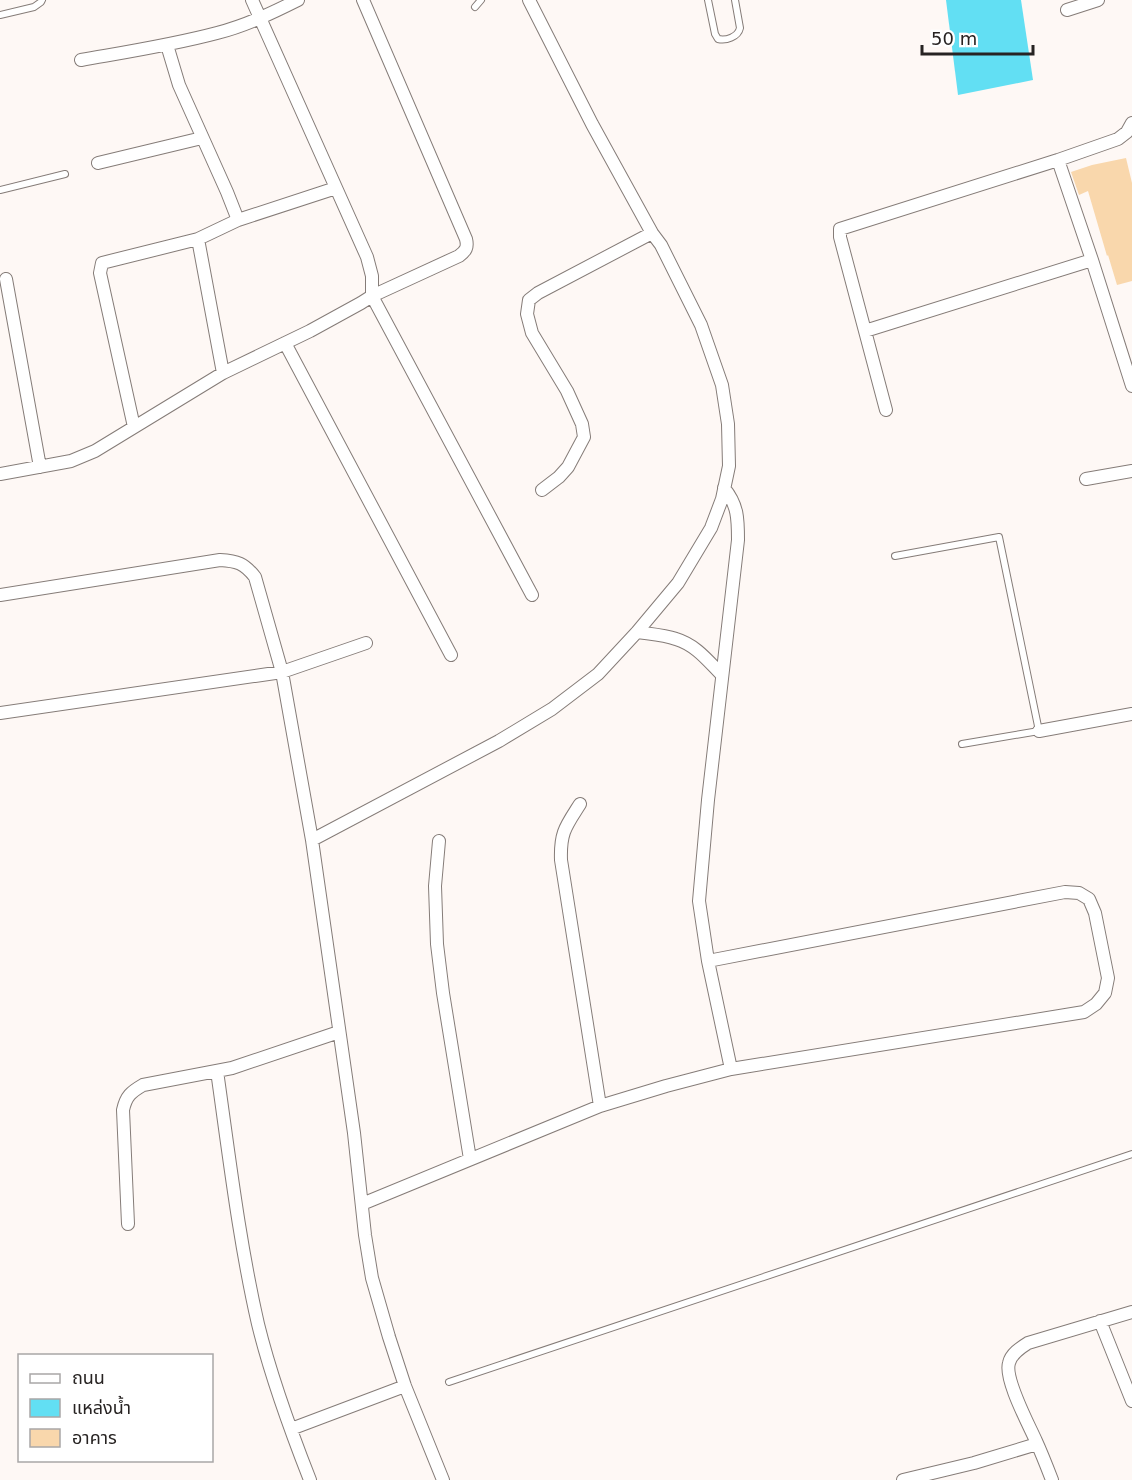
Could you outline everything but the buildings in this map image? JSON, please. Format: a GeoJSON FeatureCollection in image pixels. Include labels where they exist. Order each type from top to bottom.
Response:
{"type":"FeatureCollection","features":[{"type":"Feature","properties":{"kind":"street"},"geometry":{"type":"LineString","coordinates":[[252,0],[367,257],[372,276],[372,296],[532,595]]}},
{"type":"Feature","properties":{"kind":"street"},"geometry":{"type":"LineString","coordinates":[[81,60],[219,33],[261,18],[298,0]]}},
{"type":"Feature","properties":{"kind":"street"},"geometry":{"type":"LineString","coordinates":[[0,474],[71,460],[95,451],[223,374],[372,296],[459,256],[465,251],[466,239],[363,0]]}},
{"type":"Feature","properties":{"kind":"street"},"geometry":{"type":"LineString","coordinates":[[312,840],[499,741],[552,709],[598,674],[678,583],[711,528],[722,499],[729,466],[728,424],[722,385],[701,325],[661,245],[652,233],[592,124],[529,0]]}},
{"type":"Feature","properties":{"kind":"street"},"geometry":{"type":"LineString","coordinates":[[1067,10],[1098,0]]}},
{"type":"Feature","properties":{"kind":"street"},"geometry":{"type":"LineString","coordinates":[[167,45],[179,86],[238,220]]}},
{"type":"Feature","properties":{"kind":"street"},"geometry":{"type":"LineString","coordinates":[[886,410],[840,237],[840,229],[1118,139],[1127,132],[1132,123]]}},
{"type":"Feature","properties":{"kind":"street"},"geometry":{"type":"LineString","coordinates":[[98,163],[202,138]]}},
{"type":"Feature","properties":{"kind":"street"},"geometry":{"type":"LineString","coordinates":[[1058,160],[1132,386]]}},
{"type":"Feature","properties":{"kind":"street"},"geometry":{"type":"LineString","coordinates":[[134,428],[100,273],[102,263],[198,239],[238,220],[336,188]]}},
{"type":"Feature","properties":{"kind":"street"},"geometry":{"type":"LineString","coordinates":[[542,490],[568,467],[584,437],[582,424],[567,392],[532,333],[527,314],[529,300],[538,293],[652,233]]}},
{"type":"Feature","properties":{"kind":"street"},"geometry":{"type":"LineString","coordinates":[[198,239],[223,374]]}},
{"type":"Feature","properties":{"kind":"street"},"geometry":{"type":"LineString","coordinates":[[865,331],[1092,260]]}},
{"type":"Feature","properties":{"kind":"street"},"geometry":{"type":"LineString","coordinates":[[6,279],[40,466]]}},
{"type":"Feature","properties":{"kind":"street"},"geometry":{"type":"LineString","coordinates":[[285,343],[451,655]]}},
{"type":"Feature","properties":{"kind":"street"},"geometry":{"type":"LineString","coordinates":[[1086,479],[1132,471]]}},
{"type":"Feature","properties":{"kind":"street"},"geometry":{"type":"LineString","coordinates":[[724,488],[733,499],[738,518],[738,540],[708,800],[699,901],[708,961],[731,1069]]}},
{"type":"Feature","properties":{"kind":"street"},"geometry":{"type":"LineString","coordinates":[[0,596],[220,560],[236,561],[248,568],[255,577],[282,672],[312,840],[354,1133],[372,1278],[405,1386],[443,1480]]}},
{"type":"Feature","properties":{"kind":"street"},"geometry":{"type":"LineString","coordinates":[[637,632],[675,638],[689,645],[722,675]]}},
{"type":"Feature","properties":{"kind":"street"},"geometry":{"type":"LineString","coordinates":[[0,713],[282,672],[366,643]]}},
{"type":"Feature","properties":{"kind":"street"},"geometry":{"type":"LineString","coordinates":[[1039,731],[1132,714]]}},
{"type":"Feature","properties":{"kind":"street"},"geometry":{"type":"LineString","coordinates":[[580,804],[564,829],[560,844],[561,860],[600,1106]]}},
{"type":"Feature","properties":{"kind":"street"},"geometry":{"type":"LineString","coordinates":[[439,841],[435,885],[437,944],[470,1159]]}},
{"type":"Feature","properties":{"kind":"street"},"geometry":{"type":"LineString","coordinates":[[362,1204],[600,1106],[666,1086],[731,1069],[1084,1012],[1096,1004],[1105,993],[1108,978],[1095,913],[1089,899],[1079,893],[1065,892],[708,961]]}},
{"type":"Feature","properties":{"kind":"street"},"geometry":{"type":"LineString","coordinates":[[128,1224],[123,1110],[125,1100],[133,1091],[143,1085],[232,1068],[339,1032]]}},
{"type":"Feature","properties":{"kind":"street"},"geometry":{"type":"LineString","coordinates":[[217,1071],[243,1251],[259,1325],[281,1404],[310,1480]]}},
{"type":"Feature","properties":{"kind":"street"},"geometry":{"type":"LineString","coordinates":[[1052,1480],[1016,1397],[1008,1369],[1009,1362],[1020,1348],[1028,1343],[1132,1312]]}},
{"type":"Feature","properties":{"kind":"street"},"geometry":{"type":"LineString","coordinates":[[1100,1321],[1132,1401]]}},
{"type":"Feature","properties":{"kind":"street"},"geometry":{"type":"LineString","coordinates":[[291,1429],[405,1386]]}},
{"type":"Feature","properties":{"kind":"street"},"geometry":{"type":"LineString","coordinates":[[903,1480],[974,1463],[1037,1444]]}},
{"type":"Feature","properties":{"kind":"lane"},"geometry":{"type":"LineString","coordinates":[[0,15],[34,6],[42,0]]}},
{"type":"Feature","properties":{"kind":"lane"},"geometry":{"type":"LineString","coordinates":[[475,7],[481,0]]}},
{"type":"Feature","properties":{"kind":"lane"},"geometry":{"type":"LineString","coordinates":[[708,0],[715,34],[718,39],[723,40],[739,33],[735,0]]}},
{"type":"Feature","properties":{"kind":"lane"},"geometry":{"type":"LineString","coordinates":[[0,190],[65,174]]}},
{"type":"Feature","properties":{"kind":"lane"},"geometry":{"type":"LineString","coordinates":[[895,556],[999,537],[1039,731],[962,744]]}},
{"type":"Feature","properties":{"kind":"lane"},"geometry":{"type":"LineString","coordinates":[[449,1382],[1132,1154]]}},
{"type":"Feature","properties":{"kind":"water"},"geometry":{"type":"Polygon","coordinates":[[[946,0],[1021,0],[1033,80],[958,95],[946,0]]]}}]}
